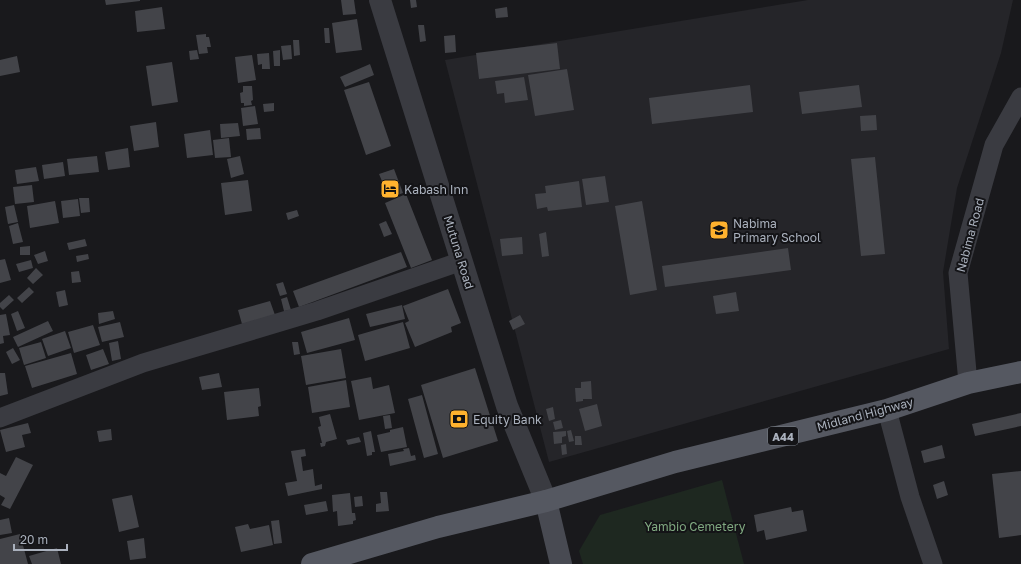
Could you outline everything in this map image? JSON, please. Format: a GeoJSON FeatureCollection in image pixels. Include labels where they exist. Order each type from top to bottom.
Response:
{"type":"FeatureCollection","features":[{"type":"Feature","properties":{"kind":"main road","name":"Midland Highway"},"geometry":{"type":"LineString","coordinates":[[312,564],[438,527],[546,502],[675,462],[887,410],[968,383],[1021,372]]}},
{"type":"Feature","properties":{"kind":"main road"},"geometry":{"type":"LineString","coordinates":[[546,502],[561,564]]}},
{"type":"Feature","properties":{"kind":"street","name":"Mutuna Road"},"geometry":{"type":"LineString","coordinates":[[380,0],[507,406],[546,502]]}},
{"type":"Feature","properties":{"kind":"street","name":"Nabima Road"},"geometry":{"type":"LineString","coordinates":[[968,383],[958,272],[994,145],[1021,97]]}},
{"type":"Feature","properties":{"kind":"street"},"geometry":{"type":"LineString","coordinates":[[0,418],[143,363],[317,311],[462,261]]}},
{"type":"Feature","properties":{"kind":"street"},"geometry":{"type":"LineString","coordinates":[[887,410],[910,497],[932,564]]}},
{"type":"Feature","properties":{"kind":"shaded area","name":"Nabima Primary School"},"geometry":{"type":"Polygon","coordinates":[[[808,0],[1013,0],[1001,53],[957,188],[943,272],[949,349],[549,462],[445,60],[808,0]]]}},
{"type":"Feature","properties":{"kind":"green space","name":"Yambio Cemetery"},"geometry":{"type":"Polygon","coordinates":[[[722,480],[744,564],[583,564],[579,551],[600,515],[722,480]]]}},
{"type":"Feature","properties":{"kind":"building"},"geometry":{"type":"Polygon","coordinates":[[[105,0],[140,0],[140,1],[106,5],[105,0]]]}},
{"type":"Feature","properties":{"kind":"building"},"geometry":{"type":"Polygon","coordinates":[[[341,0],[354,0],[356,14],[343,15],[341,0]]]}},
{"type":"Feature","properties":{"kind":"building"},"geometry":{"type":"Polygon","coordinates":[[[410,0],[416,0],[417,7],[411,8],[410,0]]]}},
{"type":"Feature","properties":{"kind":"building"},"geometry":{"type":"Polygon","coordinates":[[[162,7],[165,29],[137,32],[135,11],[162,7]]]}},
{"type":"Feature","properties":{"kind":"building"},"geometry":{"type":"Polygon","coordinates":[[[507,7],[508,17],[496,18],[495,9],[507,7]]]}},
{"type":"Feature","properties":{"kind":"building"},"geometry":{"type":"Polygon","coordinates":[[[357,19],[362,50],[336,53],[332,23],[357,19]]]}},
{"type":"Feature","properties":{"kind":"building"},"geometry":{"type":"Polygon","coordinates":[[[418,25],[424,25],[426,41],[420,42],[418,25]]]}},
{"type":"Feature","properties":{"kind":"building"},"geometry":{"type":"Polygon","coordinates":[[[324,28],[329,28],[330,43],[325,43],[324,28]]]}},
{"type":"Feature","properties":{"kind":"building"},"geometry":{"type":"Polygon","coordinates":[[[206,34],[206,37],[209,37],[211,47],[207,47],[208,53],[199,54],[196,35],[206,34]]]}},
{"type":"Feature","properties":{"kind":"building"},"geometry":{"type":"Polygon","coordinates":[[[455,35],[456,52],[445,53],[444,36],[455,35]]]}},
{"type":"Feature","properties":{"kind":"building"},"geometry":{"type":"Polygon","coordinates":[[[293,40],[299,40],[300,55],[294,56],[293,40]]]}},
{"type":"Feature","properties":{"kind":"building"},"geometry":{"type":"Polygon","coordinates":[[[557,43],[560,69],[479,79],[476,53],[557,43]]]}},
{"type":"Feature","properties":{"kind":"building"},"geometry":{"type":"Polygon","coordinates":[[[291,45],[292,59],[283,60],[281,46],[291,45]]]}},
{"type":"Feature","properties":{"kind":"building"},"geometry":{"type":"Polygon","coordinates":[[[197,50],[199,59],[190,60],[189,51],[197,50]]]}},
{"type":"Feature","properties":{"kind":"building"},"geometry":{"type":"Polygon","coordinates":[[[280,50],[280,66],[274,66],[273,51],[280,50]]]}},
{"type":"Feature","properties":{"kind":"building"},"geometry":{"type":"Polygon","coordinates":[[[269,53],[270,69],[262,69],[262,64],[258,65],[257,54],[269,53]]]}},
{"type":"Feature","properties":{"kind":"building"},"geometry":{"type":"Polygon","coordinates":[[[252,55],[256,80],[238,83],[235,57],[252,55]]]}},
{"type":"Feature","properties":{"kind":"building"},"geometry":{"type":"Polygon","coordinates":[[[17,56],[20,72],[0,76],[0,60],[17,56]]]}},
{"type":"Feature","properties":{"kind":"building"},"geometry":{"type":"Polygon","coordinates":[[[172,62],[178,102],[152,106],[146,66],[172,62]]]}},
{"type":"Feature","properties":{"kind":"building"},"geometry":{"type":"Polygon","coordinates":[[[370,64],[374,75],[345,87],[340,77],[370,64]]]}},
{"type":"Feature","properties":{"kind":"building"},"geometry":{"type":"Polygon","coordinates":[[[567,69],[574,110],[535,116],[528,75],[567,69]]]}},
{"type":"Feature","properties":{"kind":"building"},"geometry":{"type":"Polygon","coordinates":[[[524,77],[528,100],[505,103],[504,93],[497,94],[495,81],[524,77]]]}},
{"type":"Feature","properties":{"kind":"building"},"geometry":{"type":"Polygon","coordinates":[[[369,82],[391,146],[366,155],[344,90],[369,82]]]}},
{"type":"Feature","properties":{"kind":"building"},"geometry":{"type":"Polygon","coordinates":[[[750,85],[753,112],[652,124],[649,98],[750,85]]]}},
{"type":"Feature","properties":{"kind":"building"},"geometry":{"type":"Polygon","coordinates":[[[859,85],[862,107],[802,114],[799,92],[859,85]]]}},
{"type":"Feature","properties":{"kind":"building"},"geometry":{"type":"Polygon","coordinates":[[[243,86],[252,86],[252,105],[244,106],[244,103],[241,103],[240,93],[243,92],[243,86]]]}},
{"type":"Feature","properties":{"kind":"building"},"geometry":{"type":"Polygon","coordinates":[[[274,103],[274,111],[264,112],[263,104],[274,103]]]}},
{"type":"Feature","properties":{"kind":"building"},"geometry":{"type":"Polygon","coordinates":[[[255,106],[258,124],[243,126],[241,108],[255,106]]]}},
{"type":"Feature","properties":{"kind":"building"},"geometry":{"type":"Polygon","coordinates":[[[876,115],[877,130],[861,131],[860,116],[876,115]]]}},
{"type":"Feature","properties":{"kind":"building"},"geometry":{"type":"Polygon","coordinates":[[[156,122],[159,147],[134,151],[130,126],[156,122]]]}},
{"type":"Feature","properties":{"kind":"building"},"geometry":{"type":"Polygon","coordinates":[[[238,123],[240,136],[221,138],[220,124],[238,123]]]}},
{"type":"Feature","properties":{"kind":"building"},"geometry":{"type":"Polygon","coordinates":[[[260,128],[261,139],[247,140],[246,129],[260,128]]]}},
{"type":"Feature","properties":{"kind":"building"},"geometry":{"type":"Polygon","coordinates":[[[210,130],[213,155],[187,158],[184,134],[210,130]]]}},
{"type":"Feature","properties":{"kind":"building"},"geometry":{"type":"Polygon","coordinates":[[[229,138],[231,157],[215,158],[213,140],[229,138]]]}},
{"type":"Feature","properties":{"kind":"building"},"geometry":{"type":"Polygon","coordinates":[[[128,148],[130,167],[108,170],[105,152],[128,148]]]}},
{"type":"Feature","properties":{"kind":"building"},"geometry":{"type":"Polygon","coordinates":[[[97,156],[99,172],[69,175],[67,159],[97,156]]]}},
{"type":"Feature","properties":{"kind":"building"},"geometry":{"type":"Polygon","coordinates":[[[240,156],[244,174],[231,178],[227,159],[240,156]]]}},
{"type":"Feature","properties":{"kind":"building"},"geometry":{"type":"Polygon","coordinates":[[[875,157],[885,254],[861,256],[851,159],[875,157]]]}},
{"type":"Feature","properties":{"kind":"building"},"geometry":{"type":"Polygon","coordinates":[[[63,162],[65,176],[44,179],[42,165],[63,162]]]}},
{"type":"Feature","properties":{"kind":"building"},"geometry":{"type":"Polygon","coordinates":[[[36,167],[39,181],[17,184],[15,170],[36,167]]]}},
{"type":"Feature","properties":{"kind":"building"},"geometry":{"type":"Polygon","coordinates":[[[394,169],[403,193],[389,198],[379,174],[394,169]]]}},
{"type":"Feature","properties":{"kind":"building"},"geometry":{"type":"Polygon","coordinates":[[[605,176],[609,202],[586,205],[582,179],[605,176]]]}},
{"type":"Feature","properties":{"kind":"building"},"geometry":{"type":"Polygon","coordinates":[[[248,180],[252,211],[225,215],[221,183],[248,180]]]}},
{"type":"Feature","properties":{"kind":"building"},"geometry":{"type":"Polygon","coordinates":[[[579,181],[582,207],[548,211],[547,207],[537,209],[535,194],[546,193],[545,186],[579,181]]]}},
{"type":"Feature","properties":{"kind":"building"},"geometry":{"type":"Polygon","coordinates":[[[32,185],[34,202],[15,204],[13,187],[32,185]]]}},
{"type":"Feature","properties":{"kind":"building"},"geometry":{"type":"Polygon","coordinates":[[[406,194],[432,260],[411,268],[385,203],[406,194]]]}},
{"type":"Feature","properties":{"kind":"building"},"geometry":{"type":"Polygon","coordinates":[[[79,198],[89,198],[90,212],[81,213],[79,198]]]}},
{"type":"Feature","properties":{"kind":"building"},"geometry":{"type":"Polygon","coordinates":[[[78,199],[80,216],[63,218],[61,201],[78,199]]]}},
{"type":"Feature","properties":{"kind":"building"},"geometry":{"type":"Polygon","coordinates":[[[55,201],[59,223],[30,228],[27,206],[55,201]]]}},
{"type":"Feature","properties":{"kind":"building"},"geometry":{"type":"Polygon","coordinates":[[[642,201],[657,290],[630,295],[615,206],[642,201]]]}},
{"type":"Feature","properties":{"kind":"building"},"geometry":{"type":"Polygon","coordinates":[[[14,205],[18,222],[8,224],[5,207],[14,205]]]}},
{"type":"Feature","properties":{"kind":"building"},"geometry":{"type":"Polygon","coordinates":[[[297,210],[299,216],[288,220],[286,213],[297,210]]]}},
{"type":"Feature","properties":{"kind":"building"},"geometry":{"type":"Polygon","coordinates":[[[386,221],[392,234],[384,237],[379,224],[386,221]]]}},
{"type":"Feature","properties":{"kind":"building"},"geometry":{"type":"Polygon","coordinates":[[[18,223],[23,242],[13,244],[9,226],[18,223]]]}},
{"type":"Feature","properties":{"kind":"building"},"geometry":{"type":"Polygon","coordinates":[[[546,232],[549,256],[542,257],[539,234],[546,232]]]}},
{"type":"Feature","properties":{"kind":"building"},"geometry":{"type":"Polygon","coordinates":[[[522,237],[523,254],[502,256],[500,239],[522,237]]]}},
{"type":"Feature","properties":{"kind":"building"},"geometry":{"type":"Polygon","coordinates":[[[85,239],[87,246],[69,250],[67,243],[85,239]]]}},
{"type":"Feature","properties":{"kind":"building"},"geometry":{"type":"Polygon","coordinates":[[[30,246],[30,255],[20,255],[20,247],[30,246]]]}},
{"type":"Feature","properties":{"kind":"building"},"geometry":{"type":"Polygon","coordinates":[[[788,248],[791,270],[665,287],[662,266],[788,248]]]}},
{"type":"Feature","properties":{"kind":"building"},"geometry":{"type":"Polygon","coordinates":[[[45,251],[48,261],[38,264],[34,255],[45,251]]]}},
{"type":"Feature","properties":{"kind":"building"},"geometry":{"type":"Polygon","coordinates":[[[401,252],[407,267],[299,307],[293,291],[401,252]]]}},
{"type":"Feature","properties":{"kind":"building"},"geometry":{"type":"Polygon","coordinates":[[[88,254],[89,259],[77,262],[76,256],[88,254]]]}},
{"type":"Feature","properties":{"kind":"building"},"geometry":{"type":"Polygon","coordinates":[[[5,259],[11,280],[0,283],[0,260],[5,259]]]}},
{"type":"Feature","properties":{"kind":"building"},"geometry":{"type":"Polygon","coordinates":[[[31,260],[33,268],[19,272],[16,264],[31,260]]]}},
{"type":"Feature","properties":{"kind":"building"},"geometry":{"type":"Polygon","coordinates":[[[36,268],[43,275],[33,284],[27,278],[36,268]]]}},
{"type":"Feature","properties":{"kind":"building"},"geometry":{"type":"Polygon","coordinates":[[[79,271],[81,282],[72,283],[71,272],[79,271]]]}},
{"type":"Feature","properties":{"kind":"building"},"geometry":{"type":"Polygon","coordinates":[[[283,282],[287,294],[280,296],[276,284],[283,282]]]}},
{"type":"Feature","properties":{"kind":"building"},"geometry":{"type":"Polygon","coordinates":[[[29,287],[34,292],[22,303],[17,298],[29,287]]]}},
{"type":"Feature","properties":{"kind":"building"},"geometry":{"type":"Polygon","coordinates":[[[448,289],[461,323],[451,327],[452,332],[415,347],[405,323],[409,321],[403,306],[448,289]]]}},
{"type":"Feature","properties":{"kind":"building"},"geometry":{"type":"Polygon","coordinates":[[[65,290],[68,305],[59,307],[56,292],[65,290]]]}},
{"type":"Feature","properties":{"kind":"building"},"geometry":{"type":"Polygon","coordinates":[[[736,292],[739,311],[716,314],[713,296],[736,292]]]}},
{"type":"Feature","properties":{"kind":"building"},"geometry":{"type":"Polygon","coordinates":[[[9,295],[14,300],[3,310],[0,307],[0,303],[9,295]]]}},
{"type":"Feature","properties":{"kind":"building"},"geometry":{"type":"Polygon","coordinates":[[[287,297],[291,310],[284,311],[281,299],[287,297]]]}},
{"type":"Feature","properties":{"kind":"building"},"geometry":{"type":"Polygon","coordinates":[[[270,301],[275,315],[242,324],[238,310],[270,301]]]}},
{"type":"Feature","properties":{"kind":"building"},"geometry":{"type":"Polygon","coordinates":[[[402,305],[405,319],[370,327],[366,314],[402,305]]]}},
{"type":"Feature","properties":{"kind":"building"},"geometry":{"type":"Polygon","coordinates":[[[18,311],[25,328],[17,331],[11,314],[18,311]]]}},
{"type":"Feature","properties":{"kind":"building"},"geometry":{"type":"Polygon","coordinates":[[[113,311],[115,319],[99,324],[98,313],[113,311]]]}},
{"type":"Feature","properties":{"kind":"building"},"geometry":{"type":"Polygon","coordinates":[[[6,314],[10,335],[3,336],[4,343],[0,344],[0,315],[6,314]]]}},
{"type":"Feature","properties":{"kind":"building"},"geometry":{"type":"Polygon","coordinates":[[[520,315],[525,324],[513,330],[509,321],[520,315]]]}},
{"type":"Feature","properties":{"kind":"building"},"geometry":{"type":"Polygon","coordinates":[[[349,318],[355,340],[307,353],[301,332],[349,318]]]}},
{"type":"Feature","properties":{"kind":"building"},"geometry":{"type":"Polygon","coordinates":[[[48,321],[53,331],[18,347],[13,337],[48,321]]]}},
{"type":"Feature","properties":{"kind":"building"},"geometry":{"type":"Polygon","coordinates":[[[120,322],[124,337],[102,342],[98,327],[120,322]]]}},
{"type":"Feature","properties":{"kind":"building"},"geometry":{"type":"Polygon","coordinates":[[[403,322],[410,348],[365,361],[358,335],[403,322]]]}},
{"type":"Feature","properties":{"kind":"building"},"geometry":{"type":"Polygon","coordinates":[[[93,325],[100,345],[74,353],[68,332],[93,325]]]}},
{"type":"Feature","properties":{"kind":"building"},"geometry":{"type":"Polygon","coordinates":[[[65,331],[71,348],[48,356],[42,339],[65,331]]]}},
{"type":"Feature","properties":{"kind":"building"},"geometry":{"type":"Polygon","coordinates":[[[118,341],[121,359],[112,361],[109,343],[118,341]]]}},
{"type":"Feature","properties":{"kind":"building"},"geometry":{"type":"Polygon","coordinates":[[[41,342],[46,358],[24,365],[19,348],[41,342]]]}},
{"type":"Feature","properties":{"kind":"building"},"geometry":{"type":"Polygon","coordinates":[[[292,342],[298,342],[300,354],[294,355],[292,342]]]}},
{"type":"Feature","properties":{"kind":"building"},"geometry":{"type":"Polygon","coordinates":[[[13,348],[20,360],[12,364],[6,352],[13,348]]]}},
{"type":"Feature","properties":{"kind":"building"},"geometry":{"type":"Polygon","coordinates":[[[103,349],[109,364],[91,370],[86,355],[103,349]]]}},
{"type":"Feature","properties":{"kind":"building"},"geometry":{"type":"Polygon","coordinates":[[[341,349],[346,378],[306,385],[301,356],[341,349]]]}},
{"type":"Feature","properties":{"kind":"building"},"geometry":{"type":"Polygon","coordinates":[[[71,353],[77,374],[32,388],[25,366],[71,353]]]}},
{"type":"Feature","properties":{"kind":"building"},"geometry":{"type":"Polygon","coordinates":[[[475,368],[498,441],[443,458],[421,385],[475,368]]]}},
{"type":"Feature","properties":{"kind":"building"},"geometry":{"type":"Polygon","coordinates":[[[0,373],[5,373],[8,394],[0,396],[0,373]]]}},
{"type":"Feature","properties":{"kind":"building"},"geometry":{"type":"Polygon","coordinates":[[[219,373],[222,387],[202,390],[199,377],[219,373]]]}},
{"type":"Feature","properties":{"kind":"building"},"geometry":{"type":"Polygon","coordinates":[[[371,377],[373,389],[389,385],[395,413],[359,420],[351,381],[371,377]]]}},
{"type":"Feature","properties":{"kind":"building"},"geometry":{"type":"Polygon","coordinates":[[[346,380],[350,407],[312,413],[308,387],[346,380]]]}},
{"type":"Feature","properties":{"kind":"building"},"geometry":{"type":"Polygon","coordinates":[[[591,381],[592,399],[583,399],[583,401],[576,402],[575,388],[581,388],[581,382],[591,381]]]}},
{"type":"Feature","properties":{"kind":"building"},"geometry":{"type":"Polygon","coordinates":[[[259,388],[261,406],[258,407],[259,416],[227,420],[224,392],[259,388]]]}},
{"type":"Feature","properties":{"kind":"building"},"geometry":{"type":"Polygon","coordinates":[[[422,395],[438,454],[424,458],[408,399],[422,395]]]}},
{"type":"Feature","properties":{"kind":"building"},"geometry":{"type":"Polygon","coordinates":[[[597,404],[602,426],[585,431],[579,409],[597,404]]]}},
{"type":"Feature","properties":{"kind":"building"},"geometry":{"type":"Polygon","coordinates":[[[553,407],[555,419],[549,421],[546,409],[553,407]]]}},
{"type":"Feature","properties":{"kind":"building"},"geometry":{"type":"Polygon","coordinates":[[[1021,413],[1021,426],[975,436],[972,424],[1021,413]]]}},
{"type":"Feature","properties":{"kind":"building"},"geometry":{"type":"Polygon","coordinates":[[[330,414],[337,439],[326,442],[325,446],[321,447],[320,443],[322,443],[318,427],[321,426],[319,417],[330,414]]]}},
{"type":"Feature","properties":{"kind":"building"},"geometry":{"type":"Polygon","coordinates":[[[390,415],[392,428],[385,429],[383,416],[390,415]]]}},
{"type":"Feature","properties":{"kind":"building"},"geometry":{"type":"Polygon","coordinates":[[[561,420],[563,428],[555,430],[553,422],[561,420]]]}},
{"type":"Feature","properties":{"kind":"building"},"geometry":{"type":"Polygon","coordinates":[[[28,423],[31,433],[22,435],[25,447],[6,452],[0,430],[28,423]]]}},
{"type":"Feature","properties":{"kind":"building"},"geometry":{"type":"Polygon","coordinates":[[[403,427],[407,447],[381,452],[377,435],[403,427]]]}},
{"type":"Feature","properties":{"kind":"building"},"geometry":{"type":"Polygon","coordinates":[[[111,429],[112,440],[99,442],[97,431],[111,429]]]}},
{"type":"Feature","properties":{"kind":"building"},"geometry":{"type":"Polygon","coordinates":[[[571,430],[574,441],[569,442],[567,431],[571,430]]]}},
{"type":"Feature","properties":{"kind":"building"},"geometry":{"type":"Polygon","coordinates":[[[371,431],[375,452],[372,452],[372,455],[367,456],[363,433],[371,431]]]}},
{"type":"Feature","properties":{"kind":"building"},"geometry":{"type":"Polygon","coordinates":[[[566,431],[566,436],[562,437],[562,443],[554,444],[553,432],[566,431]]]}},
{"type":"Feature","properties":{"kind":"building"},"geometry":{"type":"Polygon","coordinates":[[[575,436],[581,436],[582,445],[575,445],[575,436]]]}},
{"type":"Feature","properties":{"kind":"building"},"geometry":{"type":"Polygon","coordinates":[[[359,437],[361,442],[348,445],[346,440],[359,437]]]}},
{"type":"Feature","properties":{"kind":"building"},"geometry":{"type":"Polygon","coordinates":[[[566,444],[567,454],[562,455],[561,445],[566,444]]]}},
{"type":"Feature","properties":{"kind":"building"},"geometry":{"type":"Polygon","coordinates":[[[942,445],[945,458],[924,463],[921,451],[942,445]]]}},
{"type":"Feature","properties":{"kind":"building"},"geometry":{"type":"Polygon","coordinates":[[[409,448],[411,456],[415,455],[416,460],[390,466],[388,454],[404,451],[403,449],[409,448]]]}},
{"type":"Feature","properties":{"kind":"building"},"geometry":{"type":"Polygon","coordinates":[[[305,449],[306,456],[301,457],[303,471],[313,469],[315,486],[322,484],[322,489],[288,496],[285,483],[297,481],[291,451],[305,449]]]}},
{"type":"Feature","properties":{"kind":"building"},"geometry":{"type":"Polygon","coordinates":[[[16,457],[33,465],[10,509],[1,505],[5,498],[0,495],[0,473],[6,476],[16,457]]]}},
{"type":"Feature","properties":{"kind":"building"},"geometry":{"type":"Polygon","coordinates":[[[1021,471],[1021,535],[999,538],[992,474],[1021,471]]]}},
{"type":"Feature","properties":{"kind":"building"},"geometry":{"type":"Polygon","coordinates":[[[944,481],[948,495],[937,499],[933,485],[944,481]]]}},
{"type":"Feature","properties":{"kind":"building"},"geometry":{"type":"Polygon","coordinates":[[[380,492],[387,492],[389,511],[376,512],[376,504],[381,503],[380,492]]]}},
{"type":"Feature","properties":{"kind":"building"},"geometry":{"type":"Polygon","coordinates":[[[350,493],[352,513],[355,513],[356,520],[353,521],[353,524],[338,526],[337,511],[333,512],[332,495],[350,493]]]}},
{"type":"Feature","properties":{"kind":"building"},"geometry":{"type":"Polygon","coordinates":[[[132,495],[139,527],[119,532],[112,499],[132,495]]]}},
{"type":"Feature","properties":{"kind":"building"},"geometry":{"type":"Polygon","coordinates":[[[362,496],[363,506],[355,507],[354,497],[362,496]]]}},
{"type":"Feature","properties":{"kind":"building"},"geometry":{"type":"Polygon","coordinates":[[[326,501],[328,511],[306,515],[304,505],[326,501]]]}},
{"type":"Feature","properties":{"kind":"building"},"geometry":{"type":"Polygon","coordinates":[[[791,507],[792,512],[803,510],[807,531],[766,540],[764,530],[757,532],[754,515],[791,507]]]}},
{"type":"Feature","properties":{"kind":"building"},"geometry":{"type":"Polygon","coordinates":[[[9,518],[12,533],[0,535],[0,520],[9,518]]]}},
{"type":"Feature","properties":{"kind":"building"},"geometry":{"type":"Polygon","coordinates":[[[279,520],[282,543],[274,544],[271,521],[279,520]]]}},
{"type":"Feature","properties":{"kind":"building"},"geometry":{"type":"Polygon","coordinates":[[[248,524],[250,529],[269,525],[273,545],[241,552],[235,527],[248,524]]]}},
{"type":"Feature","properties":{"kind":"building"},"geometry":{"type":"Polygon","coordinates":[[[20,534],[28,564],[0,564],[0,539],[20,534]]]}},
{"type":"Feature","properties":{"kind":"building"},"geometry":{"type":"Polygon","coordinates":[[[144,538],[146,558],[130,560],[127,541],[144,538]]]}},
{"type":"Feature","properties":{"kind":"building"},"geometry":{"type":"Polygon","coordinates":[[[57,548],[61,564],[32,564],[29,556],[57,548]]]}},
{"type":"Feature","properties":{"kind":"place","name":"Kabash Inn"},"geometry":{"type":"Point","coordinates":[390,189]}},
{"type":"Feature","properties":{"kind":"place","name":"Nabima Primary School"},"geometry":{"type":"Point","coordinates":[719,230]}},
{"type":"Feature","properties":{"kind":"place","name":"Equity Bank"},"geometry":{"type":"Point","coordinates":[459,419]}}]}
